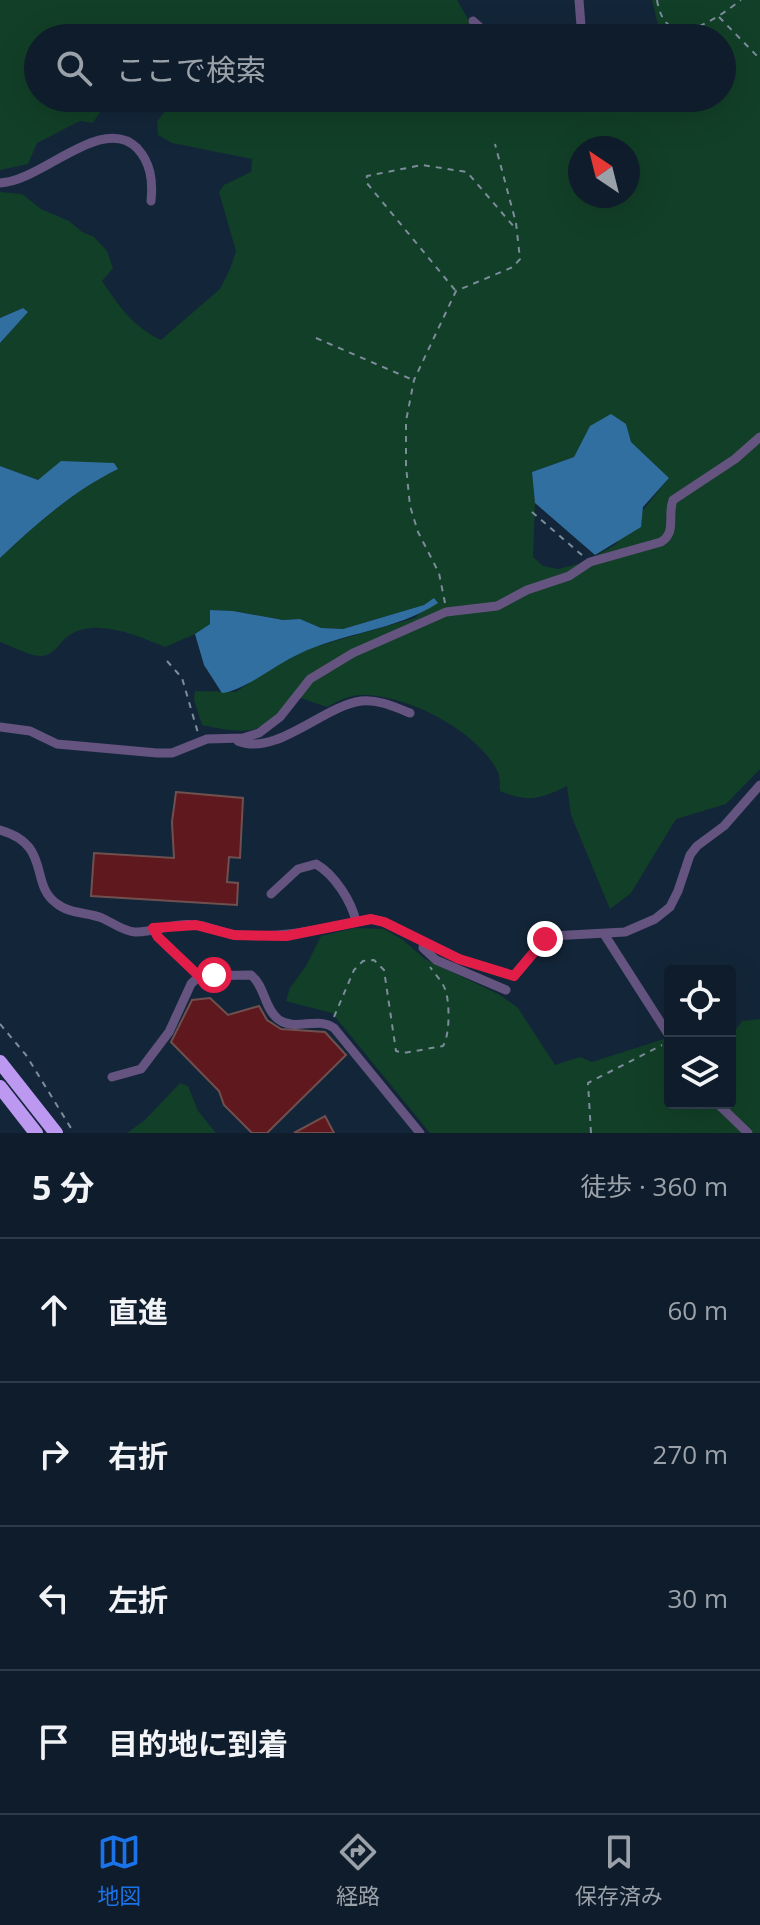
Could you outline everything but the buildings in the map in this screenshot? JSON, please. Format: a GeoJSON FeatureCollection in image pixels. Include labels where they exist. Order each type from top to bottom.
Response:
{"type":"FeatureCollection","features":[{"type":"Feature","properties":{"kind":"highway"},"geometry":{"type":"LineString","coordinates":[[0,1062],[56,1133]]}},
{"type":"Feature","properties":{"kind":"highway"},"geometry":{"type":"LineString","coordinates":[[0,1087],[36,1133]]}},
{"type":"Feature","properties":{"kind":"street"},"geometry":{"type":"LineString","coordinates":[[579,0],[581,24]]}},
{"type":"Feature","properties":{"kind":"street"},"geometry":{"type":"LineString","coordinates":[[473,21],[476,24]]}},
{"type":"Feature","properties":{"kind":"street"},"geometry":{"type":"LineString","coordinates":[[0,183],[15,182],[94,141],[112,137],[132,143],[147,160],[153,183],[151,201]]}},
{"type":"Feature","properties":{"kind":"street"},"geometry":{"type":"LineString","coordinates":[[0,727],[30,731],[57,744],[172,753],[200,742],[259,733],[280,717],[310,679],[339,660],[446,612],[497,606],[527,590],[569,576],[590,562],[661,542],[668,537],[672,528],[669,510],[673,500],[735,459],[760,437]]}},
{"type":"Feature","properties":{"kind":"street"},"geometry":{"type":"LineString","coordinates":[[236,738],[239,743],[250,744],[285,737],[303,725],[350,703],[364,700],[382,702],[410,713]]}},
{"type":"Feature","properties":{"kind":"street"},"geometry":{"type":"LineString","coordinates":[[0,830],[32,851],[47,895],[54,903],[66,910],[98,916],[134,933],[153,928],[196,925],[234,935],[286,936],[371,919],[384,922],[475,965],[514,976],[551,936],[625,932],[655,919],[670,907],[690,855],[697,846],[724,826],[760,785]]}},
{"type":"Feature","properties":{"kind":"street"},"geometry":{"type":"LineString","coordinates":[[271,894],[298,869],[316,864],[328,873],[353,908],[356,922]]}},
{"type":"Feature","properties":{"kind":"street"},"geometry":{"type":"LineString","coordinates":[[153,928],[158,937],[199,976]]}},
{"type":"Feature","properties":{"kind":"street"},"geometry":{"type":"LineString","coordinates":[[604,934],[666,1037]]}},
{"type":"Feature","properties":{"kind":"street"},"geometry":{"type":"LineString","coordinates":[[424,942],[423,948],[436,960],[506,990]]}},
{"type":"Feature","properties":{"kind":"street"},"geometry":{"type":"LineString","coordinates":[[112,1077],[141,1069],[169,1032],[191,984],[199,976],[251,975],[258,980],[269,1007],[278,1019],[289,1024],[330,1025],[420,1133]]}},
{"type":"Feature","properties":{"kind":"street"},"geometry":{"type":"LineString","coordinates":[[723,1109],[748,1133]]}},
{"type":"Feature","properties":{"kind":"path"},"geometry":{"type":"LineString","coordinates":[[657,0],[660,16],[667,24]]}},
{"type":"Feature","properties":{"kind":"path"},"geometry":{"type":"LineString","coordinates":[[703,24],[719,17],[741,0]]}},
{"type":"Feature","properties":{"kind":"path"},"geometry":{"type":"LineString","coordinates":[[719,17],[726,24]]}},
{"type":"Feature","properties":{"kind":"path"},"geometry":{"type":"LineString","coordinates":[[736,34],[760,59]]}},
{"type":"Feature","properties":{"kind":"path"},"geometry":{"type":"LineString","coordinates":[[446,612],[439,573],[418,532],[410,506],[406,421],[414,380],[456,291],[517,265],[520,255],[517,231],[495,144]]}},
{"type":"Feature","properties":{"kind":"path"},"geometry":{"type":"LineString","coordinates":[[456,291],[366,182],[367,176],[422,165],[467,172],[517,231]]}},
{"type":"Feature","properties":{"kind":"path"},"geometry":{"type":"LineString","coordinates":[[316,338],[414,380]]}},
{"type":"Feature","properties":{"kind":"path"},"geometry":{"type":"LineString","coordinates":[[532,512],[590,562]]}},
{"type":"Feature","properties":{"kind":"path"},"geometry":{"type":"LineString","coordinates":[[167,661],[182,678],[200,742]]}},
{"type":"Feature","properties":{"kind":"path"},"geometry":{"type":"LineString","coordinates":[[330,1025],[354,970],[363,961],[374,960],[384,970],[396,1051],[404,1053],[443,1046],[446,1040],[445,990],[423,958]]}},
{"type":"Feature","properties":{"kind":"path"},"geometry":{"type":"LineString","coordinates":[[0,1024],[26,1055],[74,1133]]}},
{"type":"Feature","properties":{"kind":"path"},"geometry":{"type":"LineString","coordinates":[[591,1133],[588,1083],[664,1042]]}},
{"type":"Feature","properties":{"kind":"green space"},"geometry":{"type":"Polygon","coordinates":[[[0,0],[457,0],[473,24],[24,24],[24,112],[100,112],[93,123],[80,121],[37,143],[28,164],[0,170],[0,0]]]}},
{"type":"Feature","properties":{"kind":"green space"},"geometry":{"type":"Polygon","coordinates":[[[652,0],[760,0],[760,769],[726,804],[676,819],[631,893],[610,909],[571,815],[567,786],[534,798],[500,791],[498,772],[488,757],[458,729],[419,708],[380,696],[353,696],[327,707],[298,697],[275,718],[255,729],[233,730],[202,725],[194,700],[195,691],[236,692],[271,668],[311,648],[415,618],[434,599],[424,605],[343,629],[321,628],[300,619],[283,620],[211,610],[210,624],[165,647],[129,633],[102,628],[78,631],[42,656],[0,642],[0,558],[70,498],[117,469],[38,480],[0,466],[0,343],[28,312],[22,308],[0,318],[0,192],[22,194],[41,209],[69,221],[94,237],[107,251],[113,268],[102,281],[135,322],[161,340],[220,289],[236,251],[219,192],[224,185],[251,172],[252,159],[172,143],[158,135],[157,121],[164,112],[736,112],[736,24],[658,24],[652,0]],[[590,427],[574,457],[532,472],[535,503],[533,557],[543,566],[558,569],[582,563],[615,545],[669,478],[631,442],[590,427]]]}},
{"type":"Feature","properties":{"kind":"green space"},"geometry":{"type":"Polygon","coordinates":[[[355,928],[384,929],[425,959],[500,995],[518,1008],[555,1065],[580,1057],[592,1062],[664,1039],[664,1109],[736,1109],[736,1029],[742,1021],[760,1019],[760,1133],[430,1133],[332,1013],[286,1001],[290,988],[306,966],[321,936],[355,928]]]}},
{"type":"Feature","properties":{"kind":"green space"},"geometry":{"type":"Polygon","coordinates":[[[180,1083],[188,1086],[198,1111],[216,1133],[127,1133],[145,1120],[180,1083]]]}},
{"type":"Feature","properties":{"kind":"water"},"geometry":{"type":"Polygon","coordinates":[[[23,308],[28,312],[0,343],[0,318],[23,308]]]}},
{"type":"Feature","properties":{"kind":"water"},"geometry":{"type":"Polygon","coordinates":[[[611,414],[626,424],[631,442],[669,478],[643,507],[641,527],[595,555],[535,503],[532,472],[574,457],[590,426],[611,414]]]}},
{"type":"Feature","properties":{"kind":"water"},"geometry":{"type":"Polygon","coordinates":[[[61,461],[114,463],[118,469],[70,498],[0,558],[0,466],[38,480],[61,461]]]}},
{"type":"Feature","properties":{"kind":"water"},"geometry":{"type":"Polygon","coordinates":[[[434,598],[438,603],[422,612],[316,647],[240,687],[222,693],[204,665],[195,634],[210,624],[210,610],[283,620],[300,619],[321,628],[343,629],[424,605],[434,598]]]}},
{"type":"Feature","properties":{"kind":"route"},"geometry":{"type":"LineString","coordinates":[[214,975],[199,976],[158,937],[153,928],[196,925],[234,935],[286,936],[371,919],[384,922],[459,959],[514,976],[545,939]]}}]}
